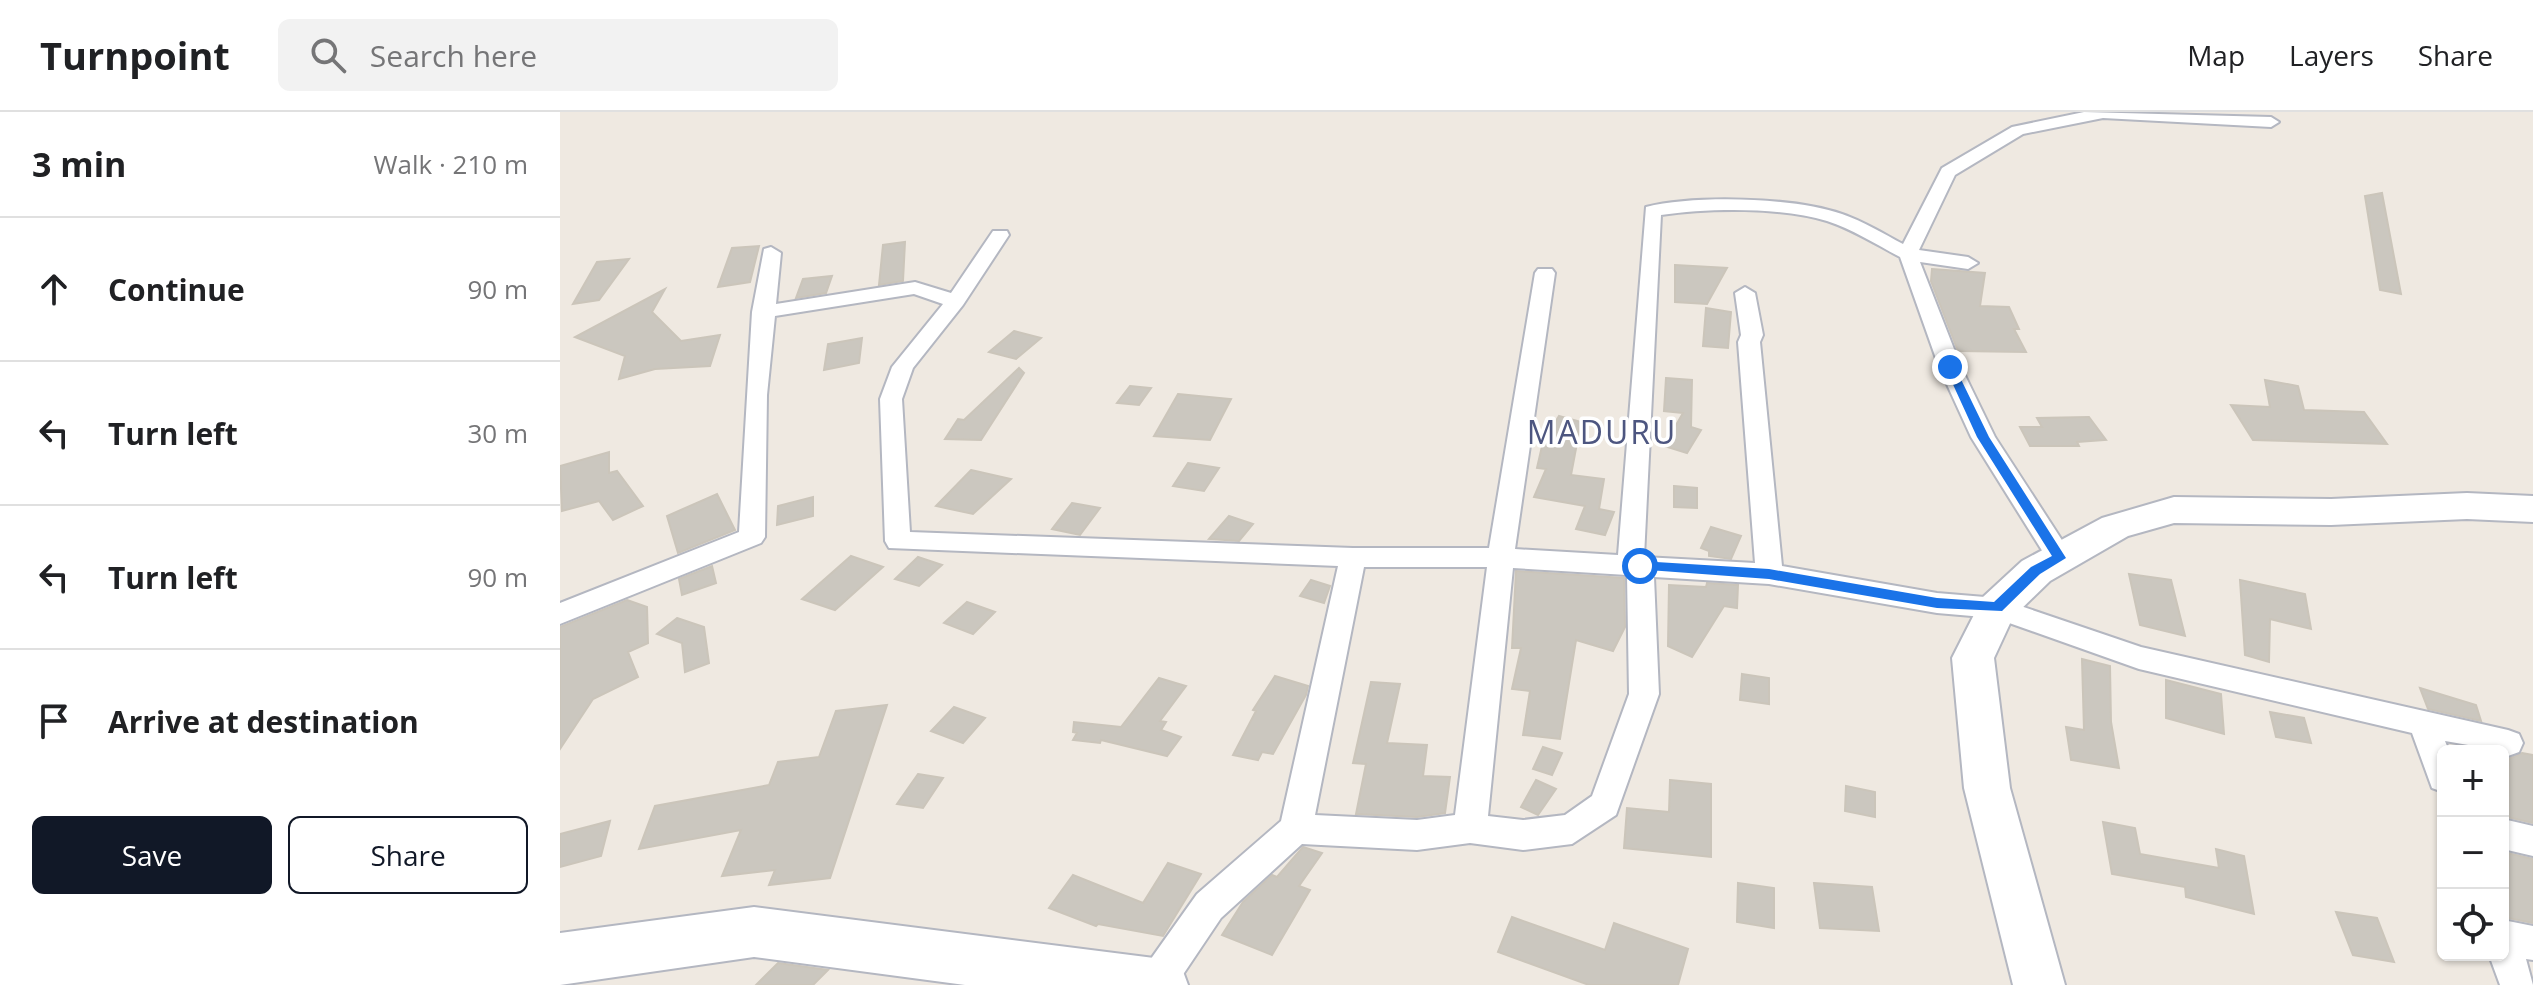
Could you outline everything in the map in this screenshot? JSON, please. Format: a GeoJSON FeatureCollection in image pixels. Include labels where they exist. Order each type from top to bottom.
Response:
{"type":"FeatureCollection","features":[{"type":"Feature","properties":{"kind":"main road"},"geometry":{"type":"LineString","coordinates":[[2039,985],[1987,788],[1973,658],[1997,608],[2036,571],[2115,527],[2174,510],[2331,512],[2467,506],[2533,509]]}},
{"type":"Feature","properties":{"kind":"main road"},"geometry":{"type":"LineString","coordinates":[[560,959],[754,932],[1159,984]]}},
{"type":"Feature","properties":{"kind":"street"},"geometry":{"type":"LineString","coordinates":[[2060,558],[1983,437],[1950,367],[1908,254],[1948,172],[2018,130],[2103,113],[2271,122]]}},
{"type":"Feature","properties":{"kind":"street"},"geometry":{"type":"LineString","coordinates":[[1296,829],[1417,835],[1470,828],[1523,835],[1572,829],[1605,805],[1644,694],[1635,565],[1652,211],[1694,205],[1804,210],[1837,218],[1908,254],[1968,263]]}},
{"type":"Feature","properties":{"kind":"street"},"geometry":{"type":"LineString","coordinates":[[1000,235],[956,301],[903,367],[891,399],[898,541],[1353,557],[1501,558],[1769,574],[1937,603],[1997,608],[2139,658],[2508,743]]}},
{"type":"Feature","properties":{"kind":"street"},"geometry":{"type":"LineString","coordinates":[[560,614],[752,537],[762,312],[771,253]]}},
{"type":"Feature","properties":{"kind":"street"},"geometry":{"type":"LineString","coordinates":[[1470,828],[1501,558],[1545,273]]}},
{"type":"Feature","properties":{"kind":"street"},"geometry":{"type":"LineString","coordinates":[[762,312],[915,288],[956,301]]}},
{"type":"Feature","properties":{"kind":"street"},"geometry":{"type":"LineString","coordinates":[[1745,293],[1752,335],[1749,342],[1769,574]]}},
{"type":"Feature","properties":{"kind":"street"},"geometry":{"type":"LineString","coordinates":[[1159,984],[1209,906],[1296,829],[1353,557]]}},
{"type":"Feature","properties":{"kind":"street"},"geometry":{"type":"LineString","coordinates":[[2424,725],[2437,761]]}},
{"type":"Feature","properties":{"kind":"street"},"geometry":{"type":"LineString","coordinates":[[2509,835],[2533,841]]}},
{"type":"Feature","properties":{"kind":"street"},"geometry":{"type":"LineString","coordinates":[[2509,938],[2533,943]]}},
{"type":"Feature","properties":{"kind":"street"},"geometry":{"type":"LineString","coordinates":[[2509,961],[2518,985]]}},
{"type":"Feature","properties":{"kind":"building"},"geometry":{"type":"Polygon","coordinates":[[[2382,193],[2401,294],[2380,290],[2365,196],[2382,193]]]}},
{"type":"Feature","properties":{"kind":"building"},"geometry":{"type":"Polygon","coordinates":[[[905,242],[903,281],[879,285],[883,245],[905,242]]]}},
{"type":"Feature","properties":{"kind":"building"},"geometry":{"type":"Polygon","coordinates":[[[759,246],[750,282],[718,287],[732,248],[759,246]]]}},
{"type":"Feature","properties":{"kind":"building"},"geometry":{"type":"Polygon","coordinates":[[[629,259],[599,300],[573,304],[597,262],[629,259]]]}},
{"type":"Feature","properties":{"kind":"building"},"geometry":{"type":"Polygon","coordinates":[[[1675,265],[1727,268],[1707,304],[1675,302],[1675,265]]]}},
{"type":"Feature","properties":{"kind":"building"},"geometry":{"type":"Polygon","coordinates":[[[1932,269],[1985,273],[1980,306],[2009,307],[2019,329],[2014,329],[2026,352],[1958,351],[1931,281],[1932,269]]]}},
{"type":"Feature","properties":{"kind":"building"},"geometry":{"type":"Polygon","coordinates":[[[832,276],[826,293],[796,298],[803,279],[832,276]]]}},
{"type":"Feature","properties":{"kind":"building"},"geometry":{"type":"Polygon","coordinates":[[[665,289],[652,312],[681,341],[720,335],[710,366],[655,369],[619,379],[625,356],[575,337],[665,289]]]}},
{"type":"Feature","properties":{"kind":"building"},"geometry":{"type":"Polygon","coordinates":[[[1706,308],[1731,312],[1728,348],[1703,346],[1706,308]]]}},
{"type":"Feature","properties":{"kind":"building"},"geometry":{"type":"Polygon","coordinates":[[[1014,331],[1041,338],[1016,359],[989,352],[1014,331]]]}},
{"type":"Feature","properties":{"kind":"building"},"geometry":{"type":"Polygon","coordinates":[[[862,338],[859,363],[824,370],[828,344],[862,338]]]}},
{"type":"Feature","properties":{"kind":"building"},"geometry":{"type":"Polygon","coordinates":[[[1019,368],[1024,373],[981,440],[945,439],[958,419],[964,420],[1019,368]]]}},
{"type":"Feature","properties":{"kind":"building"},"geometry":{"type":"Polygon","coordinates":[[[1666,378],[1692,380],[1691,427],[1701,430],[1687,453],[1664,446],[1683,413],[1664,411],[1666,378]]]}},
{"type":"Feature","properties":{"kind":"building"},"geometry":{"type":"Polygon","coordinates":[[[2265,380],[2298,386],[2304,410],[2364,412],[2387,444],[2253,440],[2231,405],[2270,407],[2265,380]]]}},
{"type":"Feature","properties":{"kind":"building"},"geometry":{"type":"Polygon","coordinates":[[[1130,386],[1151,388],[1139,405],[1117,403],[1130,386]]]}},
{"type":"Feature","properties":{"kind":"building"},"geometry":{"type":"Polygon","coordinates":[[[1178,394],[1231,399],[1210,440],[1154,436],[1178,394]]]}},
{"type":"Feature","properties":{"kind":"building"},"geometry":{"type":"Polygon","coordinates":[[[1559,416],[1581,422],[1571,475],[1604,479],[1599,509],[1614,512],[1605,535],[1576,529],[1585,506],[1534,497],[1546,469],[1537,468],[1543,442],[1559,416]]]}},
{"type":"Feature","properties":{"kind":"building"},"geometry":{"type":"Polygon","coordinates":[[[2089,417],[2106,440],[2077,442],[2079,446],[2030,446],[2020,427],[2042,427],[2037,418],[2089,417]]]}},
{"type":"Feature","properties":{"kind":"building"},"geometry":{"type":"Polygon","coordinates":[[[609,452],[609,473],[617,471],[643,506],[613,520],[599,501],[562,511],[560,466],[609,452]]]}},
{"type":"Feature","properties":{"kind":"building"},"geometry":{"type":"Polygon","coordinates":[[[1188,463],[1219,468],[1204,491],[1173,486],[1188,463]]]}},
{"type":"Feature","properties":{"kind":"building"},"geometry":{"type":"Polygon","coordinates":[[[971,470],[1011,479],[973,514],[936,506],[971,470]]]}},
{"type":"Feature","properties":{"kind":"building"},"geometry":{"type":"Polygon","coordinates":[[[1674,486],[1697,488],[1697,508],[1674,507],[1674,486]]]}},
{"type":"Feature","properties":{"kind":"building"},"geometry":{"type":"Polygon","coordinates":[[[717,494],[735,530],[678,553],[667,516],[717,494]]]}},
{"type":"Feature","properties":{"kind":"building"},"geometry":{"type":"Polygon","coordinates":[[[813,497],[813,516],[777,525],[778,506],[813,497]]]}},
{"type":"Feature","properties":{"kind":"building"},"geometry":{"type":"Polygon","coordinates":[[[1072,503],[1100,508],[1080,535],[1052,529],[1072,503]]]}},
{"type":"Feature","properties":{"kind":"building"},"geometry":{"type":"Polygon","coordinates":[[[1229,516],[1253,524],[1239,541],[1209,539],[1229,516]]]}},
{"type":"Feature","properties":{"kind":"building"},"geometry":{"type":"Polygon","coordinates":[[[1711,527],[1741,536],[1731,559],[1709,556],[1709,551],[1701,548],[1711,527]]]}},
{"type":"Feature","properties":{"kind":"building"},"geometry":{"type":"Polygon","coordinates":[[[851,556],[883,567],[835,610],[802,599],[851,556]]]}},
{"type":"Feature","properties":{"kind":"building"},"geometry":{"type":"Polygon","coordinates":[[[918,557],[942,565],[919,586],[895,579],[918,557]]]}},
{"type":"Feature","properties":{"kind":"building"},"geometry":{"type":"Polygon","coordinates":[[[712,566],[716,583],[682,595],[679,579],[712,566]]]}},
{"type":"Feature","properties":{"kind":"building"},"geometry":{"type":"Polygon","coordinates":[[[1516,571],[1624,578],[1625,627],[1613,651],[1576,640],[1560,739],[1523,735],[1530,691],[1512,689],[1521,648],[1512,648],[1516,571]]]}},
{"type":"Feature","properties":{"kind":"building"},"geometry":{"type":"Polygon","coordinates":[[[2129,574],[2171,580],[2185,636],[2140,625],[2129,574]]]}},
{"type":"Feature","properties":{"kind":"building"},"geometry":{"type":"Polygon","coordinates":[[[1311,580],[1330,586],[1324,603],[1300,596],[1311,580]]]}},
{"type":"Feature","properties":{"kind":"building"},"geometry":{"type":"Polygon","coordinates":[[[2240,580],[2305,594],[2311,629],[2270,619],[2269,662],[2245,655],[2240,580]]]}},
{"type":"Feature","properties":{"kind":"building"},"geometry":{"type":"Polygon","coordinates":[[[1707,583],[1738,585],[1737,608],[1724,606],[1692,657],[1668,646],[1669,585],[1706,587],[1707,583]]]}},
{"type":"Feature","properties":{"kind":"building"},"geometry":{"type":"Polygon","coordinates":[[[627,600],[647,607],[648,643],[628,652],[638,677],[593,699],[560,749],[560,627],[627,600]]]}},
{"type":"Feature","properties":{"kind":"building"},"geometry":{"type":"Polygon","coordinates":[[[967,602],[995,612],[973,634],[944,623],[967,602]]]}},
{"type":"Feature","properties":{"kind":"building"},"geometry":{"type":"Polygon","coordinates":[[[677,618],[704,627],[709,663],[685,672],[682,643],[657,634],[677,618]]]}},
{"type":"Feature","properties":{"kind":"building"},"geometry":{"type":"Polygon","coordinates":[[[2082,659],[2110,666],[2111,722],[2119,768],[2071,760],[2066,727],[2084,730],[2082,659]]]}},
{"type":"Feature","properties":{"kind":"building"},"geometry":{"type":"Polygon","coordinates":[[[1742,674],[1769,678],[1769,704],[1740,700],[1742,674]]]}},
{"type":"Feature","properties":{"kind":"building"},"geometry":{"type":"Polygon","coordinates":[[[1275,676],[1308,686],[1306,695],[1273,754],[1262,752],[1258,760],[1233,755],[1256,711],[1253,710],[1275,676]]]}},
{"type":"Feature","properties":{"kind":"building"},"geometry":{"type":"Polygon","coordinates":[[[1159,678],[1186,686],[1160,721],[1166,722],[1161,730],[1181,737],[1167,756],[1101,740],[1100,743],[1073,740],[1077,733],[1073,732],[1074,722],[1121,727],[1159,678]]]}},
{"type":"Feature","properties":{"kind":"building"},"geometry":{"type":"Polygon","coordinates":[[[2166,680],[2221,694],[2224,734],[2166,718],[2166,680]]]}},
{"type":"Feature","properties":{"kind":"building"},"geometry":{"type":"Polygon","coordinates":[[[1371,682],[1400,684],[1387,743],[1427,745],[1423,776],[1450,777],[1445,813],[1417,817],[1356,814],[1366,764],[1353,763],[1371,682]]]}},
{"type":"Feature","properties":{"kind":"building"},"geometry":{"type":"Polygon","coordinates":[[[2420,688],[2476,705],[2481,721],[2428,709],[2420,688]]]}},
{"type":"Feature","properties":{"kind":"building"},"geometry":{"type":"Polygon","coordinates":[[[887,705],[830,878],[769,885],[775,870],[722,876],[741,830],[639,849],[655,806],[769,785],[778,762],[819,757],[836,711],[887,705]]]}},
{"type":"Feature","properties":{"kind":"building"},"geometry":{"type":"Polygon","coordinates":[[[954,707],[985,718],[963,743],[931,731],[954,707]]]}},
{"type":"Feature","properties":{"kind":"building"},"geometry":{"type":"Polygon","coordinates":[[[2270,712],[2304,718],[2311,743],[2276,737],[2270,712]]]}},
{"type":"Feature","properties":{"kind":"building"},"geometry":{"type":"Polygon","coordinates":[[[1543,747],[1562,753],[1552,775],[1533,769],[1543,747]]]}},
{"type":"Feature","properties":{"kind":"building"},"geometry":{"type":"Polygon","coordinates":[[[2522,753],[2533,755],[2533,823],[2509,817],[2509,759],[2522,753]]]}},
{"type":"Feature","properties":{"kind":"building"},"geometry":{"type":"Polygon","coordinates":[[[918,774],[943,778],[923,808],[897,804],[918,774]]]}},
{"type":"Feature","properties":{"kind":"building"},"geometry":{"type":"Polygon","coordinates":[[[1536,780],[1556,789],[1538,815],[1521,807],[1536,780]]]}},
{"type":"Feature","properties":{"kind":"building"},"geometry":{"type":"Polygon","coordinates":[[[1670,780],[1711,784],[1711,857],[1624,848],[1627,808],[1669,812],[1670,780]]]}},
{"type":"Feature","properties":{"kind":"building"},"geometry":{"type":"Polygon","coordinates":[[[1846,786],[1875,792],[1875,817],[1845,811],[1846,786]]]}},
{"type":"Feature","properties":{"kind":"building"},"geometry":{"type":"Polygon","coordinates":[[[610,821],[601,856],[560,867],[560,834],[610,821]]]}},
{"type":"Feature","properties":{"kind":"building"},"geometry":{"type":"Polygon","coordinates":[[[2103,822],[2135,828],[2140,854],[2219,868],[2216,849],[2244,856],[2254,914],[2186,897],[2185,887],[2112,874],[2103,822]]]}},
{"type":"Feature","properties":{"kind":"building"},"geometry":{"type":"Polygon","coordinates":[[[1303,847],[1322,853],[1299,886],[1310,890],[1272,955],[1222,935],[1243,902],[1272,875],[1277,877],[1303,847]]]}},
{"type":"Feature","properties":{"kind":"building"},"geometry":{"type":"Polygon","coordinates":[[[2509,853],[2533,859],[2533,923],[2509,918],[2509,853]]]}},
{"type":"Feature","properties":{"kind":"building"},"geometry":{"type":"Polygon","coordinates":[[[1168,863],[1201,874],[1163,936],[1096,926],[1049,908],[1073,875],[1143,903],[1168,863]]]}},
{"type":"Feature","properties":{"kind":"building"},"geometry":{"type":"Polygon","coordinates":[[[1738,883],[1774,888],[1774,928],[1737,922],[1738,883]]]}},
{"type":"Feature","properties":{"kind":"building"},"geometry":{"type":"Polygon","coordinates":[[[1814,883],[1872,887],[1879,931],[1820,928],[1814,883]]]}},
{"type":"Feature","properties":{"kind":"building"},"geometry":{"type":"Polygon","coordinates":[[[2336,912],[2377,918],[2394,962],[2353,955],[2336,912]]]}},
{"type":"Feature","properties":{"kind":"building"},"geometry":{"type":"Polygon","coordinates":[[[1512,917],[1605,950],[1614,923],[1688,949],[1678,985],[1589,985],[1498,952],[1512,917]]]}},
{"type":"Feature","properties":{"kind":"building"},"geometry":{"type":"Polygon","coordinates":[[[778,963],[828,970],[813,985],[756,985],[778,963]]]}},
{"type":"Feature","properties":{"kind":"district","name":"MADURU"},"geometry":{"type":"Point","coordinates":[1602,431]}},
{"type":"Feature","properties":{"kind":"route"},"geometry":{"type":"LineString","coordinates":[[1640,566],[1769,574],[1937,603],[1997,608],[2036,571],[2060,558],[1983,437],[1950,367]]}}]}
